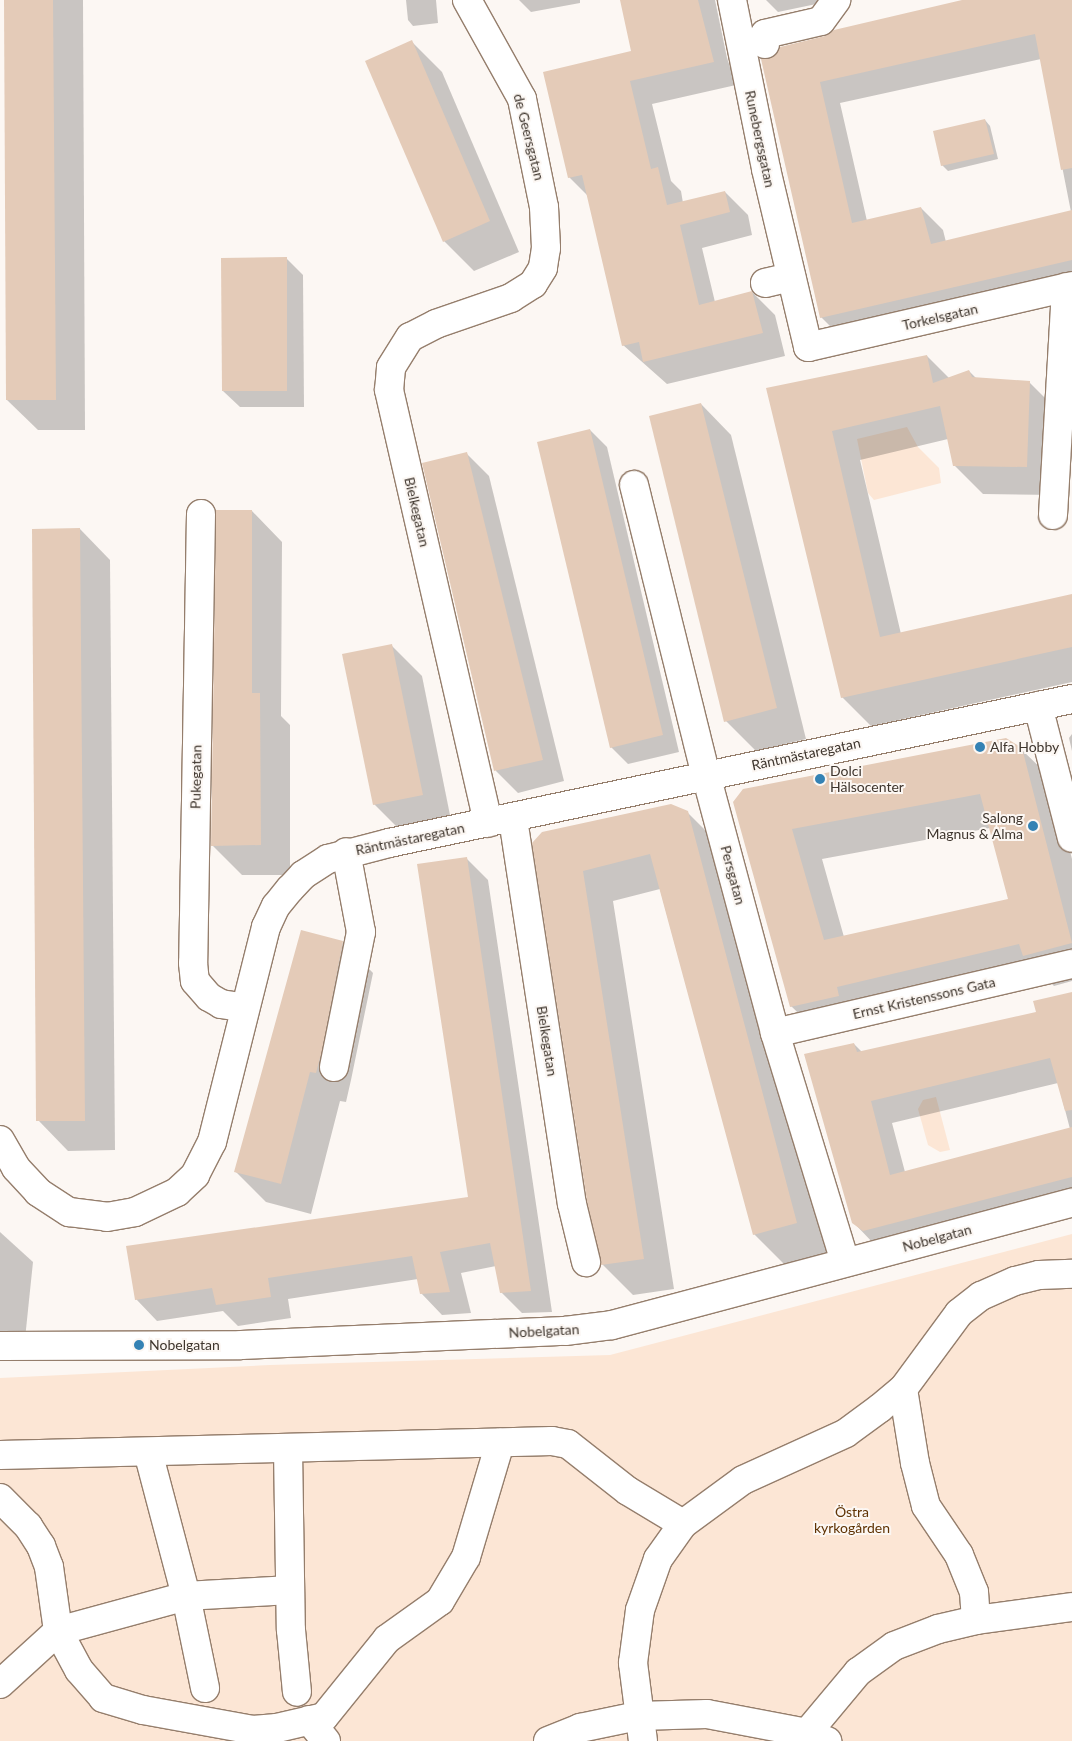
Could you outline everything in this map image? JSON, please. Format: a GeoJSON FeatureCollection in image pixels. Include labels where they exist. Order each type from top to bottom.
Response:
{"type":"FeatureCollection","features":[{"type":"Feature","properties":{"kind":"street","name":"de Geersgatan"},"geometry":{"type":"LineString","coordinates":[[467,0],[508,70],[524,107],[538,167],[546,248],[544,268],[533,284]]}},
{"type":"Feature","properties":{"kind":"street","name":"Runebergsgatan"},"geometry":{"type":"LineString","coordinates":[[732,0],[791,277],[808,347]]}},
{"type":"Feature","properties":{"kind":"street"},"geometry":{"type":"LineString","coordinates":[[765,44],[765,34],[821,21],[836,0]]}},
{"type":"Feature","properties":{"kind":"street"},"geometry":{"type":"LineString","coordinates":[[765,283],[791,277]]}},
{"type":"Feature","properties":{"kind":"street","name":"Bielkegatan"},"geometry":{"type":"LineString","coordinates":[[533,284],[493,306],[436,324],[410,337],[396,355],[389,381],[501,821],[572,1204],[586,1262]]}},
{"type":"Feature","properties":{"kind":"street"},"geometry":{"type":"LineString","coordinates":[[1053,515],[1069,287]]}},
{"type":"Feature","properties":{"kind":"street","name":"Torkelsgatan"},"geometry":{"type":"LineString","coordinates":[[808,347],[1069,287]]}},
{"type":"Feature","properties":{"kind":"street","name":"Persgatan"},"geometry":{"type":"LineString","coordinates":[[634,485],[706,775],[775,1032],[844,1262]]}},
{"type":"Feature","properties":{"kind":"street","name":"Pukegatan"},"geometry":{"type":"LineString","coordinates":[[201,514],[192,963],[196,981],[209,997],[221,1004],[244,1008]]}},
{"type":"Feature","properties":{"kind":"street","name":"Räntmästaregatan"},"geometry":{"type":"LineString","coordinates":[[0,1140],[16,1168],[38,1192],[69,1212],[107,1217],[134,1212],[177,1192],[195,1175],[212,1142],[244,1008],[266,927],[276,906],[303,875],[346,852],[501,821],[706,775],[1072,699]]}},
{"type":"Feature","properties":{"kind":"street"},"geometry":{"type":"LineString","coordinates":[[1038,706],[1072,838]]}},
{"type":"Feature","properties":{"kind":"street"},"geometry":{"type":"LineString","coordinates":[[334,1067],[361,932],[346,852]]}},
{"type":"Feature","properties":{"kind":"street","name":"Ernst Kristenssons Gata"},"geometry":{"type":"LineString","coordinates":[[775,1032],[1072,964]]}},
{"type":"Feature","properties":{"kind":"street","name":"Nobelgatan"},"geometry":{"type":"LineString","coordinates":[[0,1346],[232,1345],[565,1331],[612,1325],[1072,1203]]}},
{"type":"Feature","properties":{"kind":"street"},"geometry":{"type":"LineString","coordinates":[[641,1728],[633,1663],[640,1610],[658,1559],[683,1524],[743,1480],[846,1433],[903,1389],[959,1313],[981,1296],[1015,1281],[1039,1275],[1072,1274]]}},
{"type":"Feature","properties":{"kind":"street"},"geometry":{"type":"LineString","coordinates":[[903,1389],[915,1463],[926,1506],[958,1555],[974,1592],[976,1620]]}},
{"type":"Feature","properties":{"kind":"street"},"geometry":{"type":"LineString","coordinates":[[0,1455],[288,1449],[552,1440],[568,1444],[628,1491],[683,1524]]}},
{"type":"Feature","properties":{"kind":"street"},"geometry":{"type":"LineString","coordinates":[[0,1498],[28,1526],[41,1546],[49,1567],[58,1631],[90,1687],[118,1705],[253,1730],[317,1731],[324,1716],[335,1707],[381,1644],[431,1609],[447,1590],[475,1532],[500,1443]]}},
{"type":"Feature","properties":{"kind":"street"},"geometry":{"type":"LineString","coordinates":[[288,1449],[290,1590],[297,1692]]}},
{"type":"Feature","properties":{"kind":"street"},"geometry":{"type":"LineString","coordinates":[[148,1452],[186,1596],[205,1688]]}},
{"type":"Feature","properties":{"kind":"street"},"geometry":{"type":"LineString","coordinates":[[0,1684],[58,1631],[186,1596],[290,1590]]}},
{"type":"Feature","properties":{"kind":"street"},"geometry":{"type":"LineString","coordinates":[[548,1741],[580,1728],[641,1728],[707,1714],[817,1737],[858,1672],[894,1646],[938,1628],[976,1620],[1072,1607]]}},
{"type":"Feature","properties":{"kind":"green space"},"geometry":{"type":"Polygon","coordinates":[[[907,427],[918,447],[939,468],[941,483],[874,500],[868,493],[857,439],[907,427]]]}},
{"type":"Feature","properties":{"kind":"green space"},"geometry":{"type":"Polygon","coordinates":[[[936,1097],[950,1150],[940,1152],[928,1145],[918,1109],[923,1100],[936,1097]]]}},
{"type":"Feature","properties":{"kind":"green space","name":"Östra kyrkogården"},"geometry":{"type":"Polygon","coordinates":[[[1072,1234],[1072,1741],[0,1741],[0,1378],[270,1365],[610,1355],[1072,1234]]]}},
{"type":"Feature","properties":{"kind":"building"},"geometry":{"type":"Polygon","coordinates":[[[4,0],[53,0],[56,400],[6,400],[4,0]]]}},
{"type":"Feature","properties":{"kind":"building"},"geometry":{"type":"Polygon","coordinates":[[[620,0],[698,0],[714,62],[630,81],[651,169],[658,167],[667,205],[725,191],[730,212],[680,225],[699,305],[752,291],[763,333],[643,362],[639,342],[622,346],[582,175],[568,178],[543,72],[631,51],[620,0]]]}},
{"type":"Feature","properties":{"kind":"building"},"geometry":{"type":"Polygon","coordinates":[[[962,0],[1072,0],[1072,168],[1061,170],[1035,34],[820,82],[852,223],[921,207],[931,244],[1072,210],[1072,260],[820,318],[761,59],[773,57],[780,47],[825,36],[834,30],[962,0]]]}},
{"type":"Feature","properties":{"kind":"building"},"geometry":{"type":"Polygon","coordinates":[[[412,40],[490,221],[443,242],[365,61],[412,40]]]}},
{"type":"Feature","properties":{"kind":"building"},"geometry":{"type":"Polygon","coordinates":[[[985,119],[994,154],[941,166],[933,131],[985,119]]]}},
{"type":"Feature","properties":{"kind":"building"},"geometry":{"type":"Polygon","coordinates":[[[287,257],[287,391],[222,391],[221,258],[287,257]]]}},
{"type":"Feature","properties":{"kind":"building"},"geometry":{"type":"Polygon","coordinates":[[[927,355],[933,383],[969,370],[972,377],[1030,381],[1027,467],[953,466],[940,406],[832,431],[880,637],[1072,594],[1072,647],[841,698],[766,388],[927,355]]]}},
{"type":"Feature","properties":{"kind":"building"},"geometry":{"type":"Polygon","coordinates":[[[701,403],[777,708],[724,722],[649,416],[701,403]]]}},
{"type":"Feature","properties":{"kind":"building"},"geometry":{"type":"Polygon","coordinates":[[[590,429],[663,735],[610,748],[537,442],[590,429]]]}},
{"type":"Feature","properties":{"kind":"building"},"geometry":{"type":"Polygon","coordinates":[[[467,452],[543,760],[494,771],[422,463],[467,452]]]}},
{"type":"Feature","properties":{"kind":"building"},"geometry":{"type":"Polygon","coordinates":[[[216,510],[252,510],[252,693],[260,693],[261,845],[211,846],[216,510]]]}},
{"type":"Feature","properties":{"kind":"building"},"geometry":{"type":"Polygon","coordinates":[[[80,528],[85,1121],[36,1121],[32,529],[80,528]]]}},
{"type":"Feature","properties":{"kind":"building"},"geometry":{"type":"Polygon","coordinates":[[[392,644],[423,795],[373,805],[342,654],[392,644]]]}},
{"type":"Feature","properties":{"kind":"building"},"geometry":{"type":"Polygon","coordinates":[[[1006,738],[1022,748],[1072,943],[1023,956],[1019,944],[837,987],[839,996],[790,1007],[733,802],[743,789],[1006,738]],[[980,794],[792,829],[824,940],[1008,899],[980,794]]]}},
{"type":"Feature","properties":{"kind":"building"},"geometry":{"type":"Polygon","coordinates":[[[671,804],[688,811],[797,1223],[753,1235],[650,854],[583,871],[644,1259],[601,1265],[587,1201],[532,843],[542,832],[671,804]]]}},
{"type":"Feature","properties":{"kind":"building"},"geometry":{"type":"Polygon","coordinates":[[[467,857],[531,1291],[500,1293],[490,1243],[440,1252],[450,1292],[420,1294],[412,1256],[268,1278],[271,1297],[216,1305],[212,1288],[135,1300],[126,1246],[468,1197],[417,864],[467,857]]]}},
{"type":"Feature","properties":{"kind":"building"},"geometry":{"type":"Polygon","coordinates":[[[301,930],[343,941],[322,1050],[316,1073],[310,1072],[281,1184],[234,1172],[301,930]]]}},
{"type":"Feature","properties":{"kind":"building"},"geometry":{"type":"Polygon","coordinates":[[[1072,992],[1072,1110],[1065,1111],[1050,1058],[871,1101],[890,1175],[1072,1127],[1072,1177],[863,1231],[852,1223],[804,1054],[854,1043],[857,1052],[1036,1012],[1033,1001],[1072,992]]]}},
{"type":"Feature","properties":{"kind":"place","name":"Alfa Hobby"},"geometry":{"type":"Point","coordinates":[980,747]}},
{"type":"Feature","properties":{"kind":"place","name":"Dolci Hälsocenter"},"geometry":{"type":"Point","coordinates":[820,779]}},
{"type":"Feature","properties":{"kind":"place","name":"Salong Magnus & Alma"},"geometry":{"type":"Point","coordinates":[1033,826]}},
{"type":"Feature","properties":{"kind":"place","name":"Nobelgatan"},"geometry":{"type":"Point","coordinates":[139,1345]}}]}
